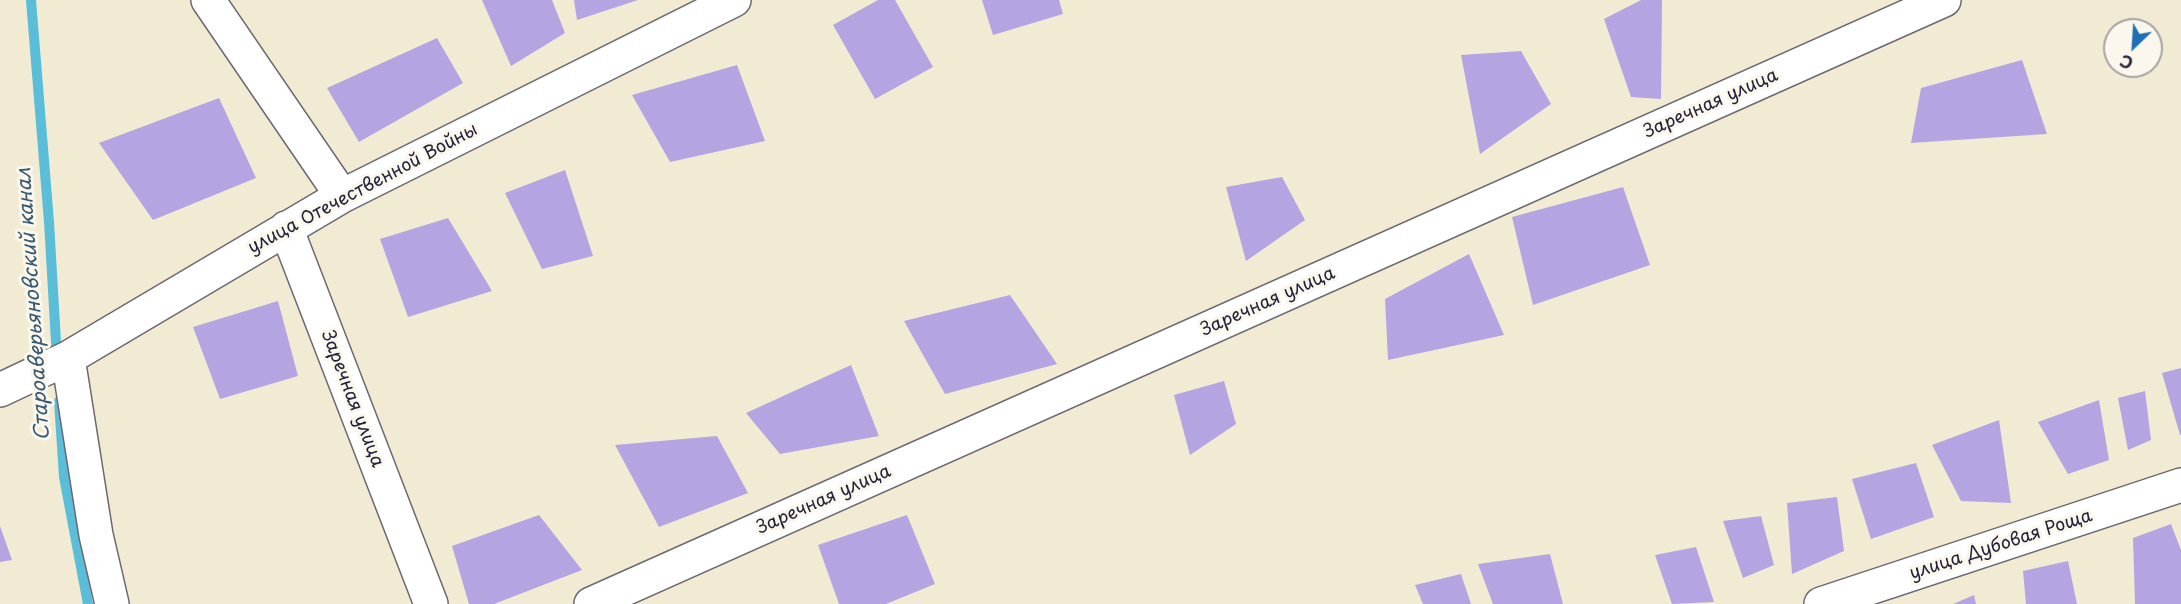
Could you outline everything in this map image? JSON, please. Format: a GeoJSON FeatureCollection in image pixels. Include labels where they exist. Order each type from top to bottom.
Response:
{"type":"FeatureCollection","features":[{"type":"Feature","properties":{"kind":"street"},"geometry":{"type":"LineString","coordinates":[[208,0],[342,196]]}},
{"type":"Feature","properties":{"kind":"street","name":"улица Отечественной Войны"},"geometry":{"type":"LineString","coordinates":[[0,390],[68,358],[342,196],[694,8],[734,0]]}},
{"type":"Feature","properties":{"kind":"street","name":"Заречная улица"},"geometry":{"type":"LineString","coordinates":[[591,604],[1944,0]]}},
{"type":"Feature","properties":{"kind":"street","name":"Заречная улица"},"geometry":{"type":"LineString","coordinates":[[286,228],[431,604]]}},
{"type":"Feature","properties":{"kind":"street"},"geometry":{"type":"LineString","coordinates":[[68,358],[96,535],[112,604]]}},
{"type":"Feature","properties":{"kind":"street","name":"улица Дубовая Роща"},"geometry":{"type":"LineString","coordinates":[[1821,604],[2181,485]]}},
{"type":"Feature","properties":{"kind":"building"},"geometry":{"type":"Polygon","coordinates":[[[482,0],[552,0],[565,33],[511,66],[482,0]]]}},
{"type":"Feature","properties":{"kind":"building"},"geometry":{"type":"Polygon","coordinates":[[[574,0],[638,0],[577,20],[574,0]]]}},
{"type":"Feature","properties":{"kind":"building"},"geometry":{"type":"Polygon","coordinates":[[[878,0],[895,0],[933,67],[875,99],[833,25],[878,0]]]}},
{"type":"Feature","properties":{"kind":"building"},"geometry":{"type":"Polygon","coordinates":[[[982,0],[1059,0],[1063,14],[993,35],[982,0]]]}},
{"type":"Feature","properties":{"kind":"building"},"geometry":{"type":"Polygon","coordinates":[[[1641,0],[1662,0],[1661,99],[1631,97],[1604,19],[1641,0]]]}},
{"type":"Feature","properties":{"kind":"building"},"geometry":{"type":"Polygon","coordinates":[[[437,38],[463,83],[359,142],[327,88],[437,38]]]}},
{"type":"Feature","properties":{"kind":"building"},"geometry":{"type":"Polygon","coordinates":[[[1521,51],[1551,104],[1480,154],[1461,55],[1521,51]]]}},
{"type":"Feature","properties":{"kind":"building"},"geometry":{"type":"Polygon","coordinates":[[[2022,60],[2047,134],[1911,143],[1921,88],[2022,60]]]}},
{"type":"Feature","properties":{"kind":"building"},"geometry":{"type":"Polygon","coordinates":[[[737,65],[765,141],[670,162],[632,95],[737,65]]]}},
{"type":"Feature","properties":{"kind":"building"},"geometry":{"type":"Polygon","coordinates":[[[219,98],[256,178],[153,220],[99,143],[219,98]]]}},
{"type":"Feature","properties":{"kind":"building"},"geometry":{"type":"Polygon","coordinates":[[[565,170],[593,256],[542,269],[505,193],[565,170]]]}},
{"type":"Feature","properties":{"kind":"building"},"geometry":{"type":"Polygon","coordinates":[[[1282,177],[1305,220],[1246,261],[1226,187],[1282,177]]]}},
{"type":"Feature","properties":{"kind":"building"},"geometry":{"type":"Polygon","coordinates":[[[1623,187],[1650,265],[1533,305],[1512,217],[1623,187]]]}},
{"type":"Feature","properties":{"kind":"building"},"geometry":{"type":"Polygon","coordinates":[[[448,218],[492,291],[408,317],[380,239],[448,218]]]}},
{"type":"Feature","properties":{"kind":"building"},"geometry":{"type":"Polygon","coordinates":[[[1469,254],[1504,335],[1388,360],[1385,299],[1469,254]]]}},
{"type":"Feature","properties":{"kind":"building"},"geometry":{"type":"Polygon","coordinates":[[[1010,295],[1057,364],[945,394],[904,321],[1010,295]]]}},
{"type":"Feature","properties":{"kind":"building"},"geometry":{"type":"Polygon","coordinates":[[[278,301],[298,376],[220,399],[193,327],[278,301]]]}},
{"type":"Feature","properties":{"kind":"building"},"geometry":{"type":"Polygon","coordinates":[[[851,365],[879,436],[780,454],[746,413],[851,365]]]}},
{"type":"Feature","properties":{"kind":"building"},"geometry":{"type":"Polygon","coordinates":[[[2181,368],[2181,435],[2180,435],[2162,373],[2181,368]]]}},
{"type":"Feature","properties":{"kind":"building"},"geometry":{"type":"Polygon","coordinates":[[[1224,381],[1236,424],[1190,455],[1174,395],[1224,381]]]}},
{"type":"Feature","properties":{"kind":"building"},"geometry":{"type":"Polygon","coordinates":[[[2145,391],[2151,440],[2128,450],[2118,398],[2145,391]]]}},
{"type":"Feature","properties":{"kind":"building"},"geometry":{"type":"Polygon","coordinates":[[[2099,400],[2109,460],[2068,474],[2038,422],[2099,400]]]}},
{"type":"Feature","properties":{"kind":"building"},"geometry":{"type":"Polygon","coordinates":[[[1999,420],[2011,503],[1961,501],[1932,445],[1999,420]]]}},
{"type":"Feature","properties":{"kind":"building"},"geometry":{"type":"Polygon","coordinates":[[[717,436],[748,493],[659,527],[615,445],[717,436]]]}},
{"type":"Feature","properties":{"kind":"building"},"geometry":{"type":"Polygon","coordinates":[[[1916,463],[1934,517],[1871,539],[1852,479],[1916,463]]]}},
{"type":"Feature","properties":{"kind":"building"},"geometry":{"type":"Polygon","coordinates":[[[1837,497],[1844,551],[1792,574],[1787,503],[1837,497]]]}},
{"type":"Feature","properties":{"kind":"building"},"geometry":{"type":"Polygon","coordinates":[[[539,515],[582,570],[494,604],[469,604],[452,546],[539,515]]]}},
{"type":"Feature","properties":{"kind":"building"},"geometry":{"type":"Polygon","coordinates":[[[907,515],[935,584],[886,604],[839,604],[818,545],[907,515]]]}},
{"type":"Feature","properties":{"kind":"building"},"geometry":{"type":"Polygon","coordinates":[[[1761,516],[1774,565],[1743,578],[1723,521],[1761,516]]]}},
{"type":"Feature","properties":{"kind":"building"},"geometry":{"type":"Polygon","coordinates":[[[2171,524],[2181,550],[2181,604],[2135,604],[2133,538],[2171,524]]]}},
{"type":"Feature","properties":{"kind":"building"},"geometry":{"type":"Polygon","coordinates":[[[0,526],[12,560],[0,562],[0,526]]]}},
{"type":"Feature","properties":{"kind":"building"},"geometry":{"type":"Polygon","coordinates":[[[1696,547],[1714,602],[1672,604],[1655,555],[1696,547]]]}},
{"type":"Feature","properties":{"kind":"building"},"geometry":{"type":"Polygon","coordinates":[[[1550,554],[1563,604],[1493,604],[1478,564],[1550,554]]]}},
{"type":"Feature","properties":{"kind":"building"},"geometry":{"type":"Polygon","coordinates":[[[2068,561],[2077,604],[2026,604],[2023,571],[2068,561]]]}},
{"type":"Feature","properties":{"kind":"building"},"geometry":{"type":"Polygon","coordinates":[[[1461,574],[1471,604],[1423,604],[1415,585],[1461,574]]]}},
{"type":"Feature","properties":{"kind":"building"},"geometry":{"type":"Polygon","coordinates":[[[1974,595],[1976,604],[1953,604],[1974,595]]]}},
{"type":"Feature","properties":{"kind":"waterway","name":"Староаверьяновский канал"},"geometry":{"type":"LineString","coordinates":[[31,0],[49,222],[57,359]]}},
{"type":"Feature","properties":{"kind":"waterway","name":"Староаверьяновский канал"},"geometry":{"type":"LineString","coordinates":[[59,401],[64,477],[88,604]]}}]}
